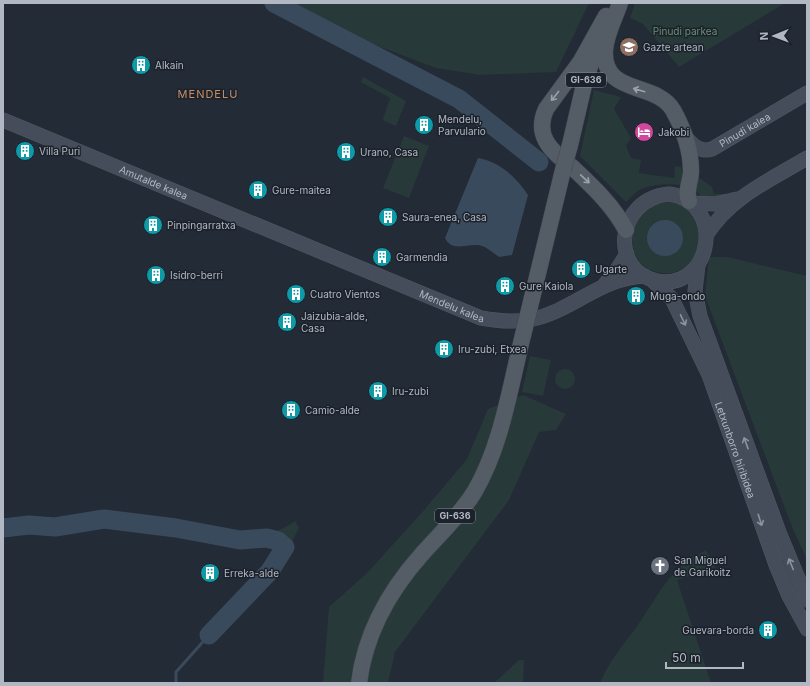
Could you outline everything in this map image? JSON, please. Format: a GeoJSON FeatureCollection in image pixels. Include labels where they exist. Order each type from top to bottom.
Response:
{"type":"FeatureCollection","features":[{"type":"Feature","properties":{"kind":"main road"},"geometry":{"type":"LineString","coordinates":[[620,3],[606,43],[605,54],[608,66],[611,72],[621,82],[659,96],[665,100],[672,109],[683,134],[690,160],[691,176],[688,190],[691,202],[704,220],[706,234],[704,252],[698,265],[681,278],[666,281],[648,277],[632,265],[627,254],[626,230],[633,213],[638,206],[655,196],[676,195],[691,202],[715,204],[737,199]]}},
{"type":"Feature","properties":{"kind":"main road"},"geometry":{"type":"LineString","coordinates":[[609,9],[581,61],[546,109],[542,129],[551,148],[601,194],[615,211],[626,230]]}},
{"type":"Feature","properties":{"kind":"main road","name":"GI-636"},"geometry":{"type":"LineString","coordinates":[[359,683],[368,644],[384,605],[400,580],[447,527],[474,493],[487,468],[499,430],[584,86],[609,9]]}},
{"type":"Feature","properties":{"kind":"main road","name":"Pinudi kalea"},"geometry":{"type":"LineString","coordinates":[[683,134],[697,148],[704,150],[712,149],[807,93]]}},
{"type":"Feature","properties":{"kind":"main road","name":"Amutalde kalea"},"geometry":{"type":"LineString","coordinates":[[3,120],[304,246]]}},
{"type":"Feature","properties":{"kind":"main road"},"geometry":{"type":"LineString","coordinates":[[706,234],[720,216],[737,199],[807,158]]}},
{"type":"Feature","properties":{"kind":"main road","name":"Mendelu kalea"},"geometry":{"type":"LineString","coordinates":[[304,246],[481,318],[514,321],[534,319],[560,309],[622,278],[648,277]]}},
{"type":"Feature","properties":{"kind":"main road","name":"Mendelu kalea"},"geometry":{"type":"LineString","coordinates":[[602,287],[616,272],[627,254]]}},
{"type":"Feature","properties":{"kind":"main road","name":"Letxunborro hiribidea"},"geometry":{"type":"LineString","coordinates":[[698,265],[695,291],[700,316],[779,532],[807,600]]}},
{"type":"Feature","properties":{"kind":"main road","name":"Letxunborro hiribidea"},"geometry":{"type":"LineString","coordinates":[[648,277],[672,299],[709,375],[776,565],[789,596],[807,629]]}},
{"type":"Feature","properties":{"kind":"green space"},"geometry":{"type":"Polygon","coordinates":[[[292,3],[589,3],[556,72],[481,75],[436,68],[341,32],[292,3]]]}},
{"type":"Feature","properties":{"kind":"green space","name":"Pinudi parkea"},"geometry":{"type":"Polygon","coordinates":[[[635,3],[785,3],[679,67],[643,24],[630,18],[635,3]]]}},
{"type":"Feature","properties":{"kind":"green space"},"geometry":{"type":"Polygon","coordinates":[[[363,77],[406,101],[396,126],[384,121],[383,119],[390,98],[361,82],[363,77]]]}},
{"type":"Feature","properties":{"kind":"green space"},"geometry":{"type":"Polygon","coordinates":[[[594,90],[621,97],[614,109],[631,138],[626,146],[631,158],[641,160],[639,173],[674,178],[675,166],[681,167],[683,175],[681,185],[663,184],[651,186],[639,190],[626,202],[580,156],[594,90]]]}},
{"type":"Feature","properties":{"kind":"green space"},"geometry":{"type":"Polygon","coordinates":[[[404,136],[429,146],[409,198],[383,188],[404,136]]]}},
{"type":"Feature","properties":{"kind":"green space"},"geometry":{"type":"Polygon","coordinates":[[[697,176],[712,187],[714,194],[725,194],[727,198],[710,199],[703,197],[696,191],[697,176]]]}},
{"type":"Feature","properties":{"kind":"green space"},"geometry":{"type":"Polygon","coordinates":[[[669,202],[684,207],[693,217],[698,229],[698,242],[695,255],[687,265],[676,272],[662,273],[650,270],[640,262],[634,249],[633,234],[638,219],[648,208],[669,202]],[[663,220],[657,222],[653,251],[663,256],[674,254],[678,225],[663,220]]]}},
{"type":"Feature","properties":{"kind":"green space"},"geometry":{"type":"Polygon","coordinates":[[[709,257],[727,257],[807,276],[807,560],[792,527],[705,296],[709,257]]]}},
{"type":"Feature","properties":{"kind":"green space"},"geometry":{"type":"Polygon","coordinates":[[[530,356],[551,360],[543,396],[522,392],[530,356]]]}},
{"type":"Feature","properties":{"kind":"green space"},"geometry":{"type":"Polygon","coordinates":[[[565,369],[572,372],[575,379],[572,386],[565,389],[558,386],[555,379],[558,372],[565,369]]]}},
{"type":"Feature","properties":{"kind":"green space"},"geometry":{"type":"Polygon","coordinates":[[[523,395],[566,414],[556,430],[539,432],[509,500],[395,652],[388,683],[323,683],[329,607],[367,573],[425,509],[467,459],[488,409],[523,395]]]}},
{"type":"Feature","properties":{"kind":"green space"},"geometry":{"type":"Polygon","coordinates":[[[107,512],[202,532],[234,536],[266,534],[281,529],[295,521],[299,528],[282,561],[258,588],[255,583],[276,549],[266,543],[233,544],[187,533],[98,525],[57,536],[31,532],[15,532],[3,538],[3,522],[20,520],[50,521],[107,512]]]}},
{"type":"Feature","properties":{"kind":"green space"},"geometry":{"type":"Polygon","coordinates":[[[706,550],[715,568],[677,580],[711,683],[600,683],[620,648],[635,629],[665,584],[682,566],[693,557],[706,550]]]}},
{"type":"Feature","properties":{"kind":"green space"},"geometry":{"type":"Polygon","coordinates":[[[519,660],[524,660],[523,683],[494,683],[519,660]]]}},
{"type":"Feature","properties":{"kind":"water"},"geometry":{"type":"Polygon","coordinates":[[[478,158],[493,163],[507,171],[513,176],[528,195],[512,255],[499,257],[480,245],[451,245],[445,238],[478,158]]]}},
{"type":"Feature","properties":{"kind":"water"},"geometry":{"type":"Polygon","coordinates":[[[665,220],[678,225],[683,238],[678,251],[665,256],[652,251],[647,238],[652,225],[665,220]]]}},
{"type":"Feature","properties":{"kind":"waterway"},"geometry":{"type":"LineString","coordinates":[[274,3],[459,99],[539,162]]}},
{"type":"Feature","properties":{"kind":"waterway"},"geometry":{"type":"LineString","coordinates":[[3,528],[29,525],[55,527],[104,519],[176,528],[240,540],[267,538],[278,541],[285,547],[270,571],[209,635]]}},
{"type":"Feature","properties":{"kind":"waterway"},"geometry":{"type":"LineString","coordinates":[[176,683],[176,672],[209,635]]}},
{"type":"Feature","properties":{"kind":"place","name":"Gazte artean"},"geometry":{"type":"Point","coordinates":[629,47]}},
{"type":"Feature","properties":{"kind":"place","name":"Alkain"},"geometry":{"type":"Point","coordinates":[141,65]}},
{"type":"Feature","properties":{"kind":"place","name":"Mendelu, Parvulario"},"geometry":{"type":"Point","coordinates":[424,125]}},
{"type":"Feature","properties":{"kind":"place","name":"Jakobi"},"geometry":{"type":"Point","coordinates":[644,132]}},
{"type":"Feature","properties":{"kind":"place","name":"Villa Puri"},"geometry":{"type":"Point","coordinates":[25,151]}},
{"type":"Feature","properties":{"kind":"place","name":"Urano, Casa"},"geometry":{"type":"Point","coordinates":[346,152]}},
{"type":"Feature","properties":{"kind":"place","name":"Gure-maitea"},"geometry":{"type":"Point","coordinates":[258,190]}},
{"type":"Feature","properties":{"kind":"place","name":"Saura-enea, Casa"},"geometry":{"type":"Point","coordinates":[388,217]}},
{"type":"Feature","properties":{"kind":"place","name":"Pinpingarratxa"},"geometry":{"type":"Point","coordinates":[153,225]}},
{"type":"Feature","properties":{"kind":"place","name":"Garmendia"},"geometry":{"type":"Point","coordinates":[382,257]}},
{"type":"Feature","properties":{"kind":"place","name":"Ugarte"},"geometry":{"type":"Point","coordinates":[581,269]}},
{"type":"Feature","properties":{"kind":"place","name":"Isidro-berri"},"geometry":{"type":"Point","coordinates":[156,275]}},
{"type":"Feature","properties":{"kind":"place","name":"Gure Kaiola"},"geometry":{"type":"Point","coordinates":[505,286]}},
{"type":"Feature","properties":{"kind":"place","name":"Cuatro Vientos"},"geometry":{"type":"Point","coordinates":[296,294]}},
{"type":"Feature","properties":{"kind":"place","name":"Muga-ondo"},"geometry":{"type":"Point","coordinates":[636,296]}},
{"type":"Feature","properties":{"kind":"place","name":"Jaizubia-alde, Casa"},"geometry":{"type":"Point","coordinates":[287,322]}},
{"type":"Feature","properties":{"kind":"place","name":"Iru-zubi, Etxea"},"geometry":{"type":"Point","coordinates":[444,349]}},
{"type":"Feature","properties":{"kind":"place","name":"Iru-zubi"},"geometry":{"type":"Point","coordinates":[378,391]}},
{"type":"Feature","properties":{"kind":"place","name":"Camio-alde"},"geometry":{"type":"Point","coordinates":[291,410]}},
{"type":"Feature","properties":{"kind":"place","name":"San Miguel de Garikoitz"},"geometry":{"type":"Point","coordinates":[660,566]}},
{"type":"Feature","properties":{"kind":"place","name":"Erreka-alde"},"geometry":{"type":"Point","coordinates":[210,573]}},
{"type":"Feature","properties":{"kind":"place","name":"Guevara-borda"},"geometry":{"type":"Point","coordinates":[768,630]}},
{"type":"Feature","properties":{"kind":"district","name":"MENDELU"},"geometry":{"type":"Point","coordinates":[208,94]}}]}
